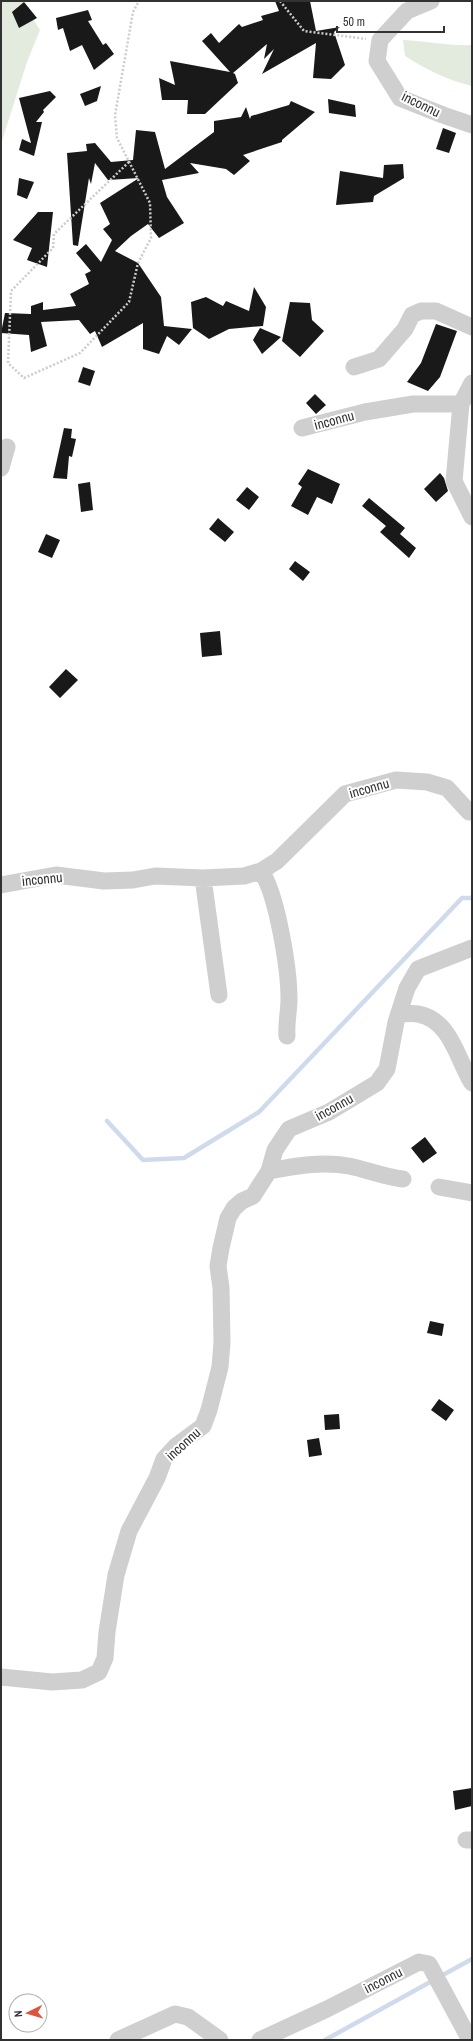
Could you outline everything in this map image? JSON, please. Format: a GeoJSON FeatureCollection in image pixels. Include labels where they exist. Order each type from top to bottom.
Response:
{"type":"FeatureCollection","features":[{"type":"Feature","properties":{"kind":"street"},"geometry":{"type":"LineString","coordinates":[[380,40],[407,11],[431,1]]}},
{"type":"Feature","properties":{"kind":"street","name":"inconnu"},"geometry":{"type":"LineString","coordinates":[[380,40],[377,61],[400,98],[472,125]]}},
{"type":"Feature","properties":{"kind":"street"},"geometry":{"type":"LineString","coordinates":[[354,367],[378,359],[405,329],[412,315],[421,311],[436,311],[472,327]]}},
{"type":"Feature","properties":{"kind":"street"},"geometry":{"type":"LineString","coordinates":[[472,383],[461,404],[454,481],[472,517]]}},
{"type":"Feature","properties":{"kind":"street","name":"inconnu"},"geometry":{"type":"LineString","coordinates":[[302,428],[365,412],[413,404],[461,404]]}},
{"type":"Feature","properties":{"kind":"street"},"geometry":{"type":"LineString","coordinates":[[1,468],[7,446]]}},
{"type":"Feature","properties":{"kind":"street","name":"inconnu"},"geometry":{"type":"LineString","coordinates":[[1,885],[56,875],[104,881],[133,880],[155,876],[203,878],[244,876],[261,871],[277,861],[345,794],[396,780],[427,782],[447,788],[469,812],[472,812]]}},
{"type":"Feature","properties":{"kind":"street"},"geometry":{"type":"LineString","coordinates":[[261,871],[266,879],[281,936],[289,999],[287,1036]]}},
{"type":"Feature","properties":{"kind":"street"},"geometry":{"type":"LineString","coordinates":[[203,878],[219,995]]}},
{"type":"Feature","properties":{"kind":"street","name":"inconnu"},"geometry":{"type":"LineString","coordinates":[[1,1677],[52,1682],[74,1681],[82,1680],[99,1672],[105,1658],[107,1632],[116,1575],[129,1531],[157,1478],[164,1459],[176,1446],[203,1426],[209,1410],[220,1367],[222,1343],[221,1288],[218,1266],[228,1218],[234,1208],[242,1201],[253,1196],[269,1171],[275,1150],[289,1129],[329,1112],[377,1083],[387,1069],[399,1014],[407,988],[418,969],[472,948]]}},
{"type":"Feature","properties":{"kind":"street"},"geometry":{"type":"LineString","coordinates":[[399,1014],[417,1014],[431,1018],[441,1027],[458,1051],[465,1073],[472,1083]]}},
{"type":"Feature","properties":{"kind":"street"},"geometry":{"type":"LineString","coordinates":[[269,1171],[303,1164],[348,1166],[387,1178],[404,1179]]}},
{"type":"Feature","properties":{"kind":"street"},"geometry":{"type":"LineString","coordinates":[[439,1187],[472,1193]]}},
{"type":"Feature","properties":{"kind":"street","name":"inconnu"},"geometry":{"type":"LineString","coordinates":[[260,2040],[327,2009],[418,1962],[429,1964],[470,2040]]}},
{"type":"Feature","properties":{"kind":"street"},"geometry":{"type":"LineString","coordinates":[[118,2040],[175,2014],[188,2017],[220,2040]]}},
{"type":"Feature","properties":{"kind":"path"},"geometry":{"type":"LineString","coordinates":[[129,162],[54,234],[53,248],[11,292],[8,363],[24,378],[80,353],[129,302],[138,263],[151,238],[150,203],[117,138],[115,115],[133,12],[139,1]]}},
{"type":"Feature","properties":{"kind":"path"},"geometry":{"type":"LineString","coordinates":[[280,1],[304,32],[380,40]]}},
{"type":"Feature","properties":{"kind":"shaded area"},"geometry":{"type":"Polygon","coordinates":[[[1,1],[22,1],[40,30],[27,62],[1,144],[1,1]]]}},
{"type":"Feature","properties":{"kind":"shaded area"},"geometry":{"type":"Polygon","coordinates":[[[403,40],[455,45],[472,45],[472,86],[437,74],[405,56],[403,40]]]}},
{"type":"Feature","properties":{"kind":"building"},"geometry":{"type":"Polygon","coordinates":[[[275,1],[310,1],[316,31],[340,27],[334,32],[345,65],[331,79],[313,78],[316,43],[262,74],[274,49],[264,59],[267,44],[233,73],[235,74],[238,83],[205,114],[187,114],[188,100],[162,100],[159,78],[175,85],[170,61],[230,72],[202,41],[211,33],[219,43],[239,24],[242,27],[263,20],[261,16],[279,11],[275,1]]]}},
{"type":"Feature","properties":{"kind":"building"},"geometry":{"type":"Polygon","coordinates":[[[24,2],[37,18],[19,28],[12,12],[24,2]]]}},
{"type":"Feature","properties":{"kind":"building"},"geometry":{"type":"Polygon","coordinates":[[[88,10],[92,20],[88,21],[103,45],[106,43],[114,54],[94,70],[82,45],[70,51],[63,28],[58,30],[56,18],[88,10]]]}},
{"type":"Feature","properties":{"kind":"building"},"geometry":{"type":"Polygon","coordinates":[[[101,86],[97,101],[85,106],[80,94],[101,86]]]}},
{"type":"Feature","properties":{"kind":"building"},"geometry":{"type":"Polygon","coordinates":[[[50,91],[56,97],[43,110],[44,112],[36,122],[42,122],[34,156],[19,150],[22,139],[31,143],[19,98],[50,91]]]}},
{"type":"Feature","properties":{"kind":"building"},"geometry":{"type":"Polygon","coordinates":[[[328,99],[355,105],[356,117],[329,113],[328,99]]]}},
{"type":"Feature","properties":{"kind":"building"},"geometry":{"type":"Polygon","coordinates":[[[291,101],[315,112],[282,140],[282,142],[243,155],[250,161],[234,175],[226,169],[190,163],[199,173],[162,180],[167,197],[184,223],[159,238],[148,224],[131,236],[115,251],[138,263],[161,297],[164,326],[192,329],[179,345],[167,336],[159,354],[143,349],[143,323],[102,347],[95,331],[90,334],[79,320],[41,322],[47,346],[31,352],[29,335],[1,333],[5,313],[31,314],[31,306],[43,302],[43,310],[76,306],[70,294],[89,284],[85,274],[91,271],[76,253],[86,244],[101,262],[112,240],[103,229],[110,224],[100,203],[139,178],[108,180],[95,163],[91,184],[89,178],[78,246],[73,245],[67,153],[87,151],[86,144],[95,143],[111,162],[133,160],[136,130],[155,132],[165,169],[214,132],[214,121],[241,117],[246,107],[250,119],[251,116],[289,105],[291,101]]]}},
{"type":"Feature","properties":{"kind":"building"},"geometry":{"type":"Polygon","coordinates":[[[443,128],[456,133],[449,153],[436,149],[443,128]]]}},
{"type":"Feature","properties":{"kind":"building"},"geometry":{"type":"Polygon","coordinates":[[[403,164],[404,178],[374,196],[373,202],[336,205],[340,171],[383,178],[384,165],[403,164]]]}},
{"type":"Feature","properties":{"kind":"building"},"geometry":{"type":"Polygon","coordinates":[[[19,178],[34,182],[27,199],[17,195],[19,178]]]}},
{"type":"Feature","properties":{"kind":"building"},"geometry":{"type":"Polygon","coordinates":[[[38,212],[53,212],[47,267],[27,260],[32,248],[13,240],[38,212]]]}},
{"type":"Feature","properties":{"kind":"building"},"geometry":{"type":"Polygon","coordinates":[[[254,287],[266,307],[263,326],[229,329],[209,339],[193,328],[191,302],[206,297],[223,306],[226,301],[249,311],[254,287]]]}},
{"type":"Feature","properties":{"kind":"building"},"geometry":{"type":"Polygon","coordinates":[[[290,302],[310,303],[312,320],[324,331],[300,357],[282,341],[290,302]]]}},
{"type":"Feature","properties":{"kind":"building"},"geometry":{"type":"Polygon","coordinates":[[[436,324],[457,331],[440,377],[428,391],[407,382],[421,363],[436,324]]]}},
{"type":"Feature","properties":{"kind":"building"},"geometry":{"type":"Polygon","coordinates":[[[260,328],[281,337],[262,354],[253,340],[260,328]]]}},
{"type":"Feature","properties":{"kind":"building"},"geometry":{"type":"Polygon","coordinates":[[[83,367],[95,371],[90,386],[78,382],[83,367]]]}},
{"type":"Feature","properties":{"kind":"building"},"geometry":{"type":"Polygon","coordinates":[[[315,394],[326,405],[316,414],[306,403],[315,394]]]}},
{"type":"Feature","properties":{"kind":"building"},"geometry":{"type":"Polygon","coordinates":[[[64,428],[72,429],[71,438],[76,439],[72,457],[69,456],[67,479],[53,478],[64,428]]]}},
{"type":"Feature","properties":{"kind":"building"},"geometry":{"type":"Polygon","coordinates":[[[308,469],[340,484],[332,504],[317,497],[308,515],[291,506],[302,487],[298,484],[308,469]]]}},
{"type":"Feature","properties":{"kind":"building"},"geometry":{"type":"Polygon","coordinates":[[[440,473],[444,478],[448,491],[436,502],[424,489],[440,473]]]}},
{"type":"Feature","properties":{"kind":"building"},"geometry":{"type":"Polygon","coordinates":[[[90,482],[93,510],[81,512],[78,484],[90,482]]]}},
{"type":"Feature","properties":{"kind":"building"},"geometry":{"type":"Polygon","coordinates":[[[247,487],[259,497],[249,510],[236,500],[247,487]]]}},
{"type":"Feature","properties":{"kind":"building"},"geometry":{"type":"Polygon","coordinates":[[[369,498],[405,528],[400,534],[416,548],[409,558],[380,532],[386,526],[362,506],[369,498]]]}},
{"type":"Feature","properties":{"kind":"building"},"geometry":{"type":"Polygon","coordinates":[[[218,518],[234,532],[225,542],[209,529],[218,518]]]}},
{"type":"Feature","properties":{"kind":"building"},"geometry":{"type":"Polygon","coordinates":[[[46,534],[60,540],[52,558],[38,552],[46,534]]]}},
{"type":"Feature","properties":{"kind":"building"},"geometry":{"type":"Polygon","coordinates":[[[295,561],[310,572],[303,581],[289,569],[295,561]]]}},
{"type":"Feature","properties":{"kind":"building"},"geometry":{"type":"Polygon","coordinates":[[[220,631],[222,655],[202,657],[200,633],[220,631]]]}},
{"type":"Feature","properties":{"kind":"building"},"geometry":{"type":"Polygon","coordinates":[[[66,669],[78,680],[60,698],[49,687],[66,669]]]}},
{"type":"Feature","properties":{"kind":"building"},"geometry":{"type":"Polygon","coordinates":[[[425,1137],[437,1153],[423,1163],[411,1148],[425,1137]]]}},
{"type":"Feature","properties":{"kind":"building"},"geometry":{"type":"Polygon","coordinates":[[[430,1321],[444,1324],[442,1336],[427,1333],[430,1321]]]}},
{"type":"Feature","properties":{"kind":"building"},"geometry":{"type":"Polygon","coordinates":[[[439,1399],[454,1410],[446,1421],[431,1410],[439,1399]]]}},
{"type":"Feature","properties":{"kind":"building"},"geometry":{"type":"Polygon","coordinates":[[[339,1414],[340,1429],[325,1430],[324,1415],[339,1414]]]}},
{"type":"Feature","properties":{"kind":"building"},"geometry":{"type":"Polygon","coordinates":[[[319,1438],[322,1455],[309,1457],[307,1440],[319,1438]]]}},
{"type":"Feature","properties":{"kind":"building"},"geometry":{"type":"Polygon","coordinates":[[[472,1788],[472,1806],[455,1810],[453,1791],[472,1788]]]}},
{"type":"Feature","properties":{"kind":"waterway"},"geometry":{"type":"LineString","coordinates":[[107,1121],[143,1160],[184,1158],[259,1112],[462,898],[472,898]]}},
{"type":"Feature","properties":{"kind":"waterway"},"geometry":{"type":"LineString","coordinates":[[325,2040],[472,1959]]}}]}
